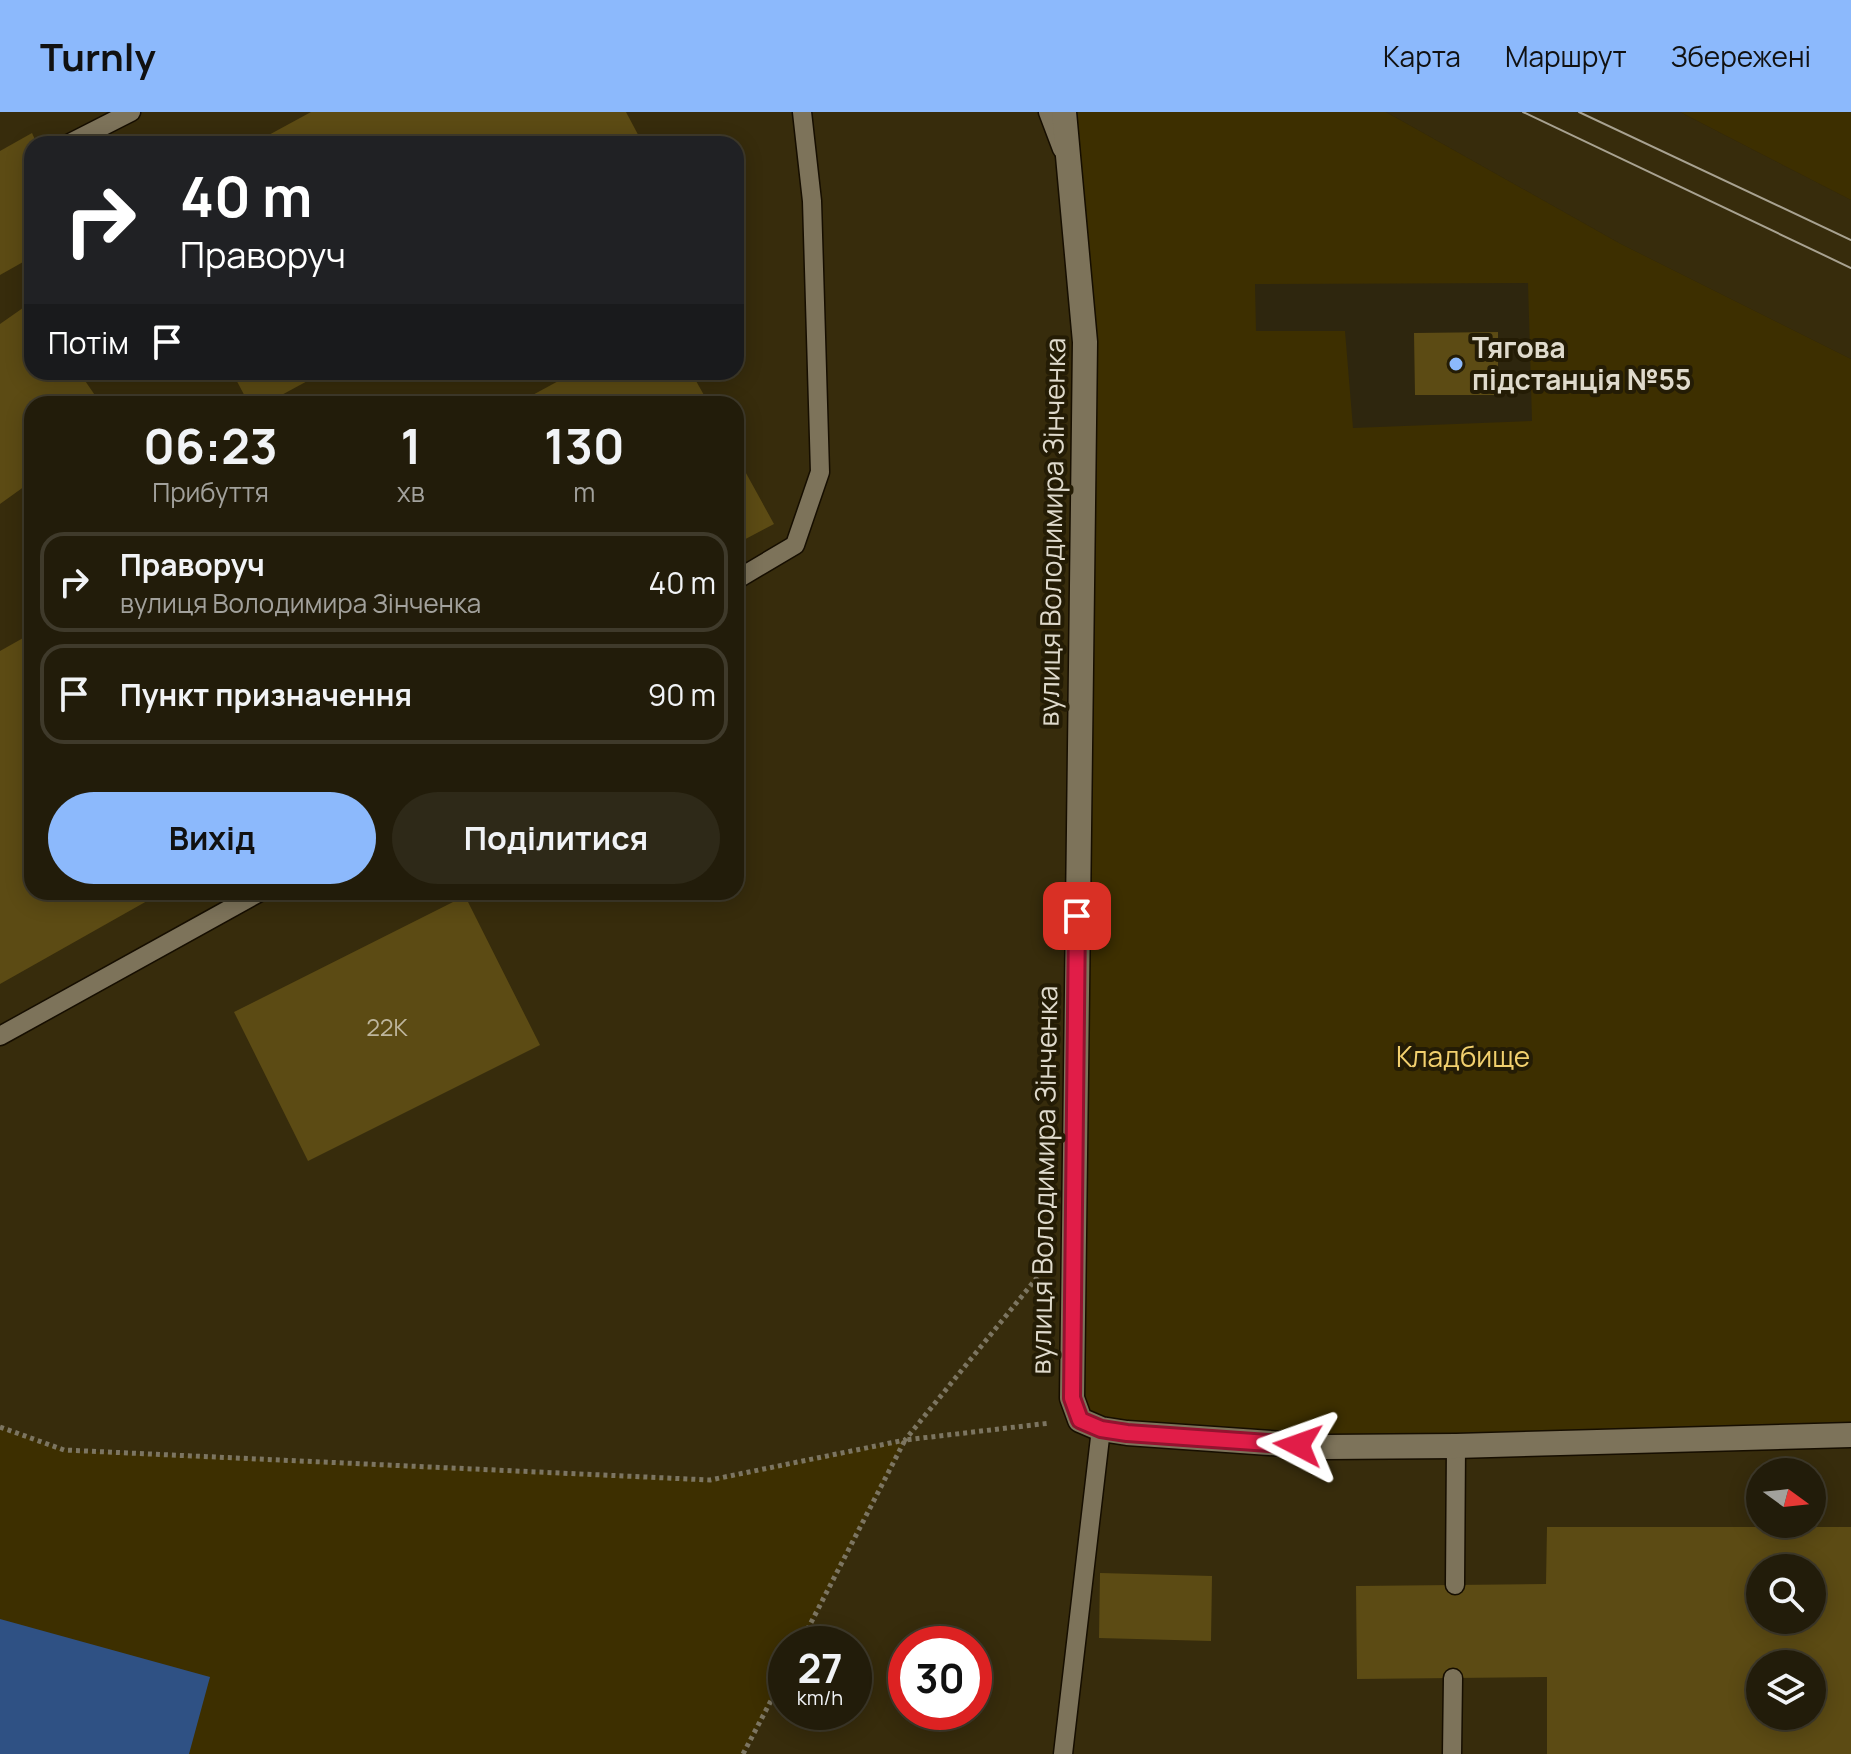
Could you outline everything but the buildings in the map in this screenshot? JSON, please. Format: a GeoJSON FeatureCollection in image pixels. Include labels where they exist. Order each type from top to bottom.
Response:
{"type":"FeatureCollection","features":[{"type":"Feature","properties":{"kind":"street","name":"вулиця Володимира Зінченка"},"geometry":{"type":"LineString","coordinates":[[1064,112],[1085,342],[1072,1398],[1091,1425]]}},
{"type":"Feature","properties":{"kind":"street"},"geometry":{"type":"LineString","coordinates":[[1091,1425],[1327,1447],[1851,1435]]}},
{"type":"Feature","properties":{"kind":"lane"},"geometry":{"type":"LineString","coordinates":[[84,136],[131,112]]}},
{"type":"Feature","properties":{"kind":"lane"},"geometry":{"type":"LineString","coordinates":[[744,575],[795,545],[820,472],[812,201],[802,112]]}},
{"type":"Feature","properties":{"kind":"lane"},"geometry":{"type":"LineString","coordinates":[[1048,112],[1069,166]]}},
{"type":"Feature","properties":{"kind":"lane"},"geometry":{"type":"LineString","coordinates":[[0,1036],[246,900]]}},
{"type":"Feature","properties":{"kind":"lane"},"geometry":{"type":"LineString","coordinates":[[1063,1754],[1091,1425]]}},
{"type":"Feature","properties":{"kind":"lane"},"geometry":{"type":"LineString","coordinates":[[1455,1585],[1456,1446]]}},
{"type":"Feature","properties":{"kind":"lane"},"geometry":{"type":"LineString","coordinates":[[1452,1754],[1453,1678]]}},
{"type":"Feature","properties":{"kind":"path"},"geometry":{"type":"LineString","coordinates":[[809,1626],[905,1440],[1072,1234]]}},
{"type":"Feature","properties":{"kind":"path"},"geometry":{"type":"LineString","coordinates":[[0,1427],[64,1450],[710,1480],[905,1440],[1091,1425]]}},
{"type":"Feature","properties":{"kind":"path"},"geometry":{"type":"LineString","coordinates":[[743,1754],[768,1706]]}},
{"type":"Feature","properties":{"kind":"shaded area"},"geometry":{"type":"Polygon","coordinates":[[[0,112],[1064,112],[1851,1440],[1851,1754],[743,1754],[768,1706],[768,1730],[872,1730],[872,1626],[809,1626],[904,1440],[710,1480],[64,1450],[0,1427],[0,112]]]}},
{"type":"Feature","properties":{"kind":"shaded area"},"geometry":{"type":"Polygon","coordinates":[[[1386,112],[1680,112],[1851,200],[1851,359],[1619,243],[1386,112]]]}},
{"type":"Feature","properties":{"kind":"green space","name":"Кладбище"},"geometry":{"type":"Polygon","coordinates":[[[1064,112],[1386,112],[1619,243],[1851,359],[1851,1435],[1456,1446],[1080,1420],[1085,342],[1064,112]],[[1528,283],[1255,284],[1256,331],[1345,331],[1353,428],[1532,421],[1528,283]]]}},
{"type":"Feature","properties":{"kind":"green space"},"geometry":{"type":"Polygon","coordinates":[[[1680,112],[1851,112],[1851,200],[1680,112]]]}},
{"type":"Feature","properties":{"kind":"green space"},"geometry":{"type":"Polygon","coordinates":[[[0,1427],[64,1450],[710,1480],[905,1440],[809,1626],[768,1626],[768,1706],[743,1754],[0,1754],[0,1427]]]}},
{"type":"Feature","properties":{"kind":"water"},"geometry":{"type":"Polygon","coordinates":[[[0,1619],[210,1677],[189,1754],[0,1754],[0,1619]]]}},
{"type":"Feature","properties":{"kind":"tram line"},"geometry":{"type":"LineString","coordinates":[[1523,112],[1851,268]]}},
{"type":"Feature","properties":{"kind":"tram line"},"geometry":{"type":"LineString","coordinates":[[1579,112],[1851,240]]}},
{"type":"Feature","properties":{"kind":"place","name":"Тягова підстанція №55"},"geometry":{"type":"Point","coordinates":[1456,364]}},
{"type":"Feature","properties":{"kind":"route"},"geometry":{"type":"LineString","coordinates":[[1077,916],[1072,1398],[1080,1420],[1101,1429],[1127,1433],[1298,1445]]}}]}
